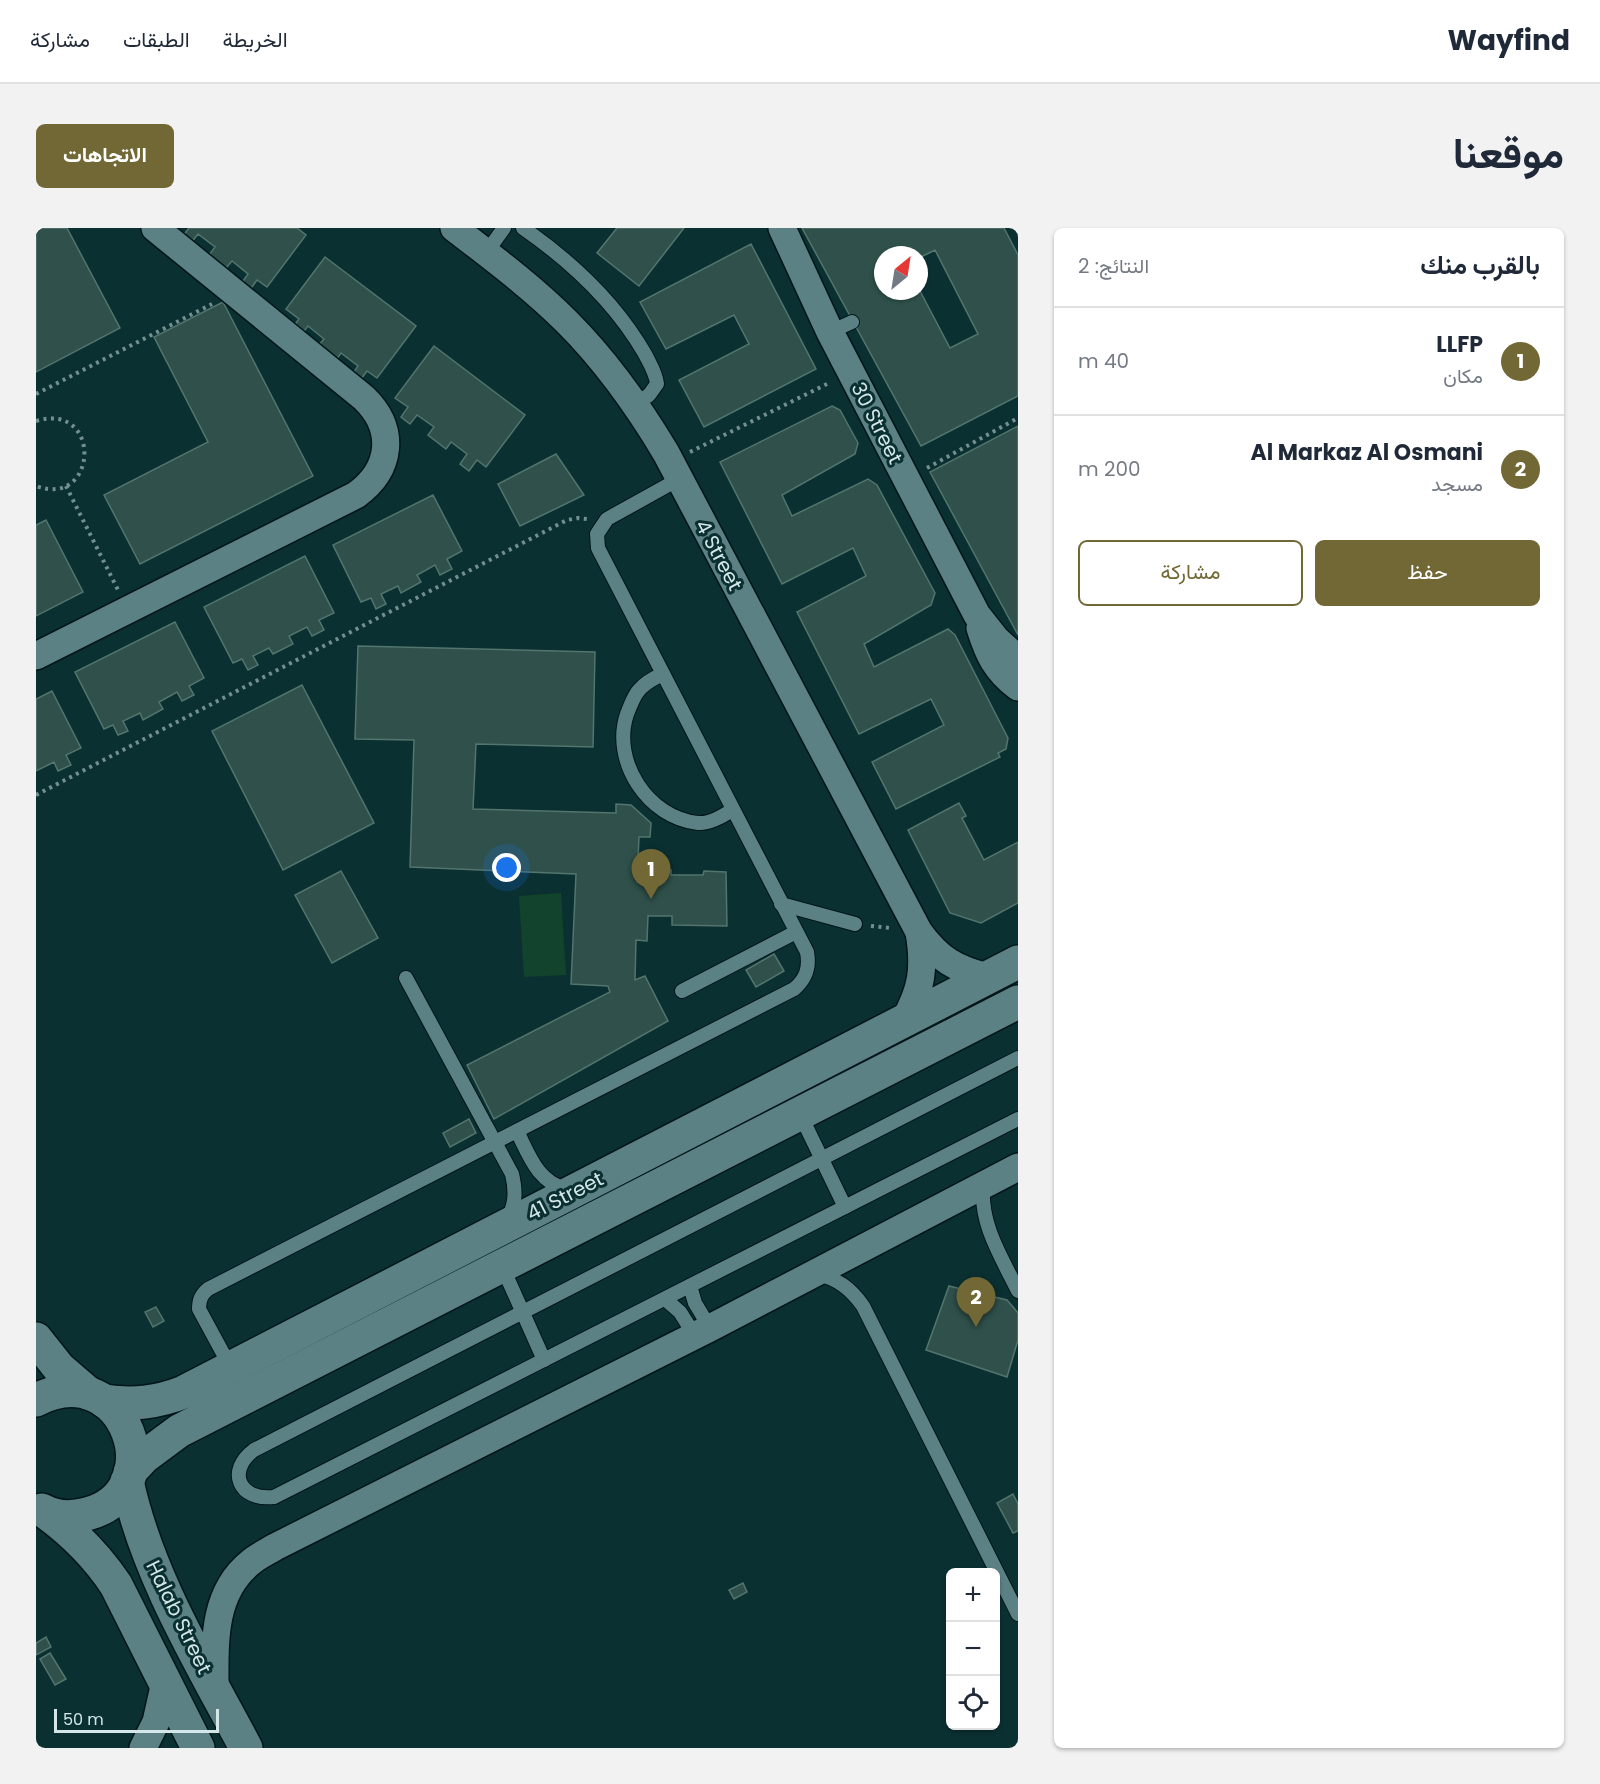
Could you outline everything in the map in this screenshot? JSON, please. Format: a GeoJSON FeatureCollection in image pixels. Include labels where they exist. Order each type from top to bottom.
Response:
{"type":"FeatureCollection","features":[{"type":"Feature","properties":{"kind":"street"},"geometry":{"type":"LineString","coordinates":[[36,656],[356,495],[366,487],[381,468],[386,443],[384,430],[373,407],[155,228]]}},
{"type":"Feature","properties":{"kind":"street","name":"4 Street"},"geometry":{"type":"LineString","coordinates":[[454,228],[515,274],[567,322],[614,376],[635,405],[675,470],[919,932],[932,949],[948,963],[967,972],[988,977]]}},
{"type":"Feature","properties":{"kind":"street","name":"30 Street"},"geometry":{"type":"LineString","coordinates":[[782,228],[843,325],[850,372],[977,615],[996,639],[1018,659]]}},
{"type":"Feature","properties":{"kind":"street","name":"30 Street"},"geometry":{"type":"LineString","coordinates":[[977,615],[994,665],[1018,687]]}},
{"type":"Feature","properties":{"kind":"street","name":"4 Street"},"geometry":{"type":"LineString","coordinates":[[904,1020],[915,1001],[922,978],[923,955],[919,932]]}},
{"type":"Feature","properties":{"kind":"street","name":"41 Street"},"geometry":{"type":"LineString","coordinates":[[36,1400],[54,1392],[71,1390],[124,1404],[145,1404],[165,1400],[184,1392],[1018,962]]}},
{"type":"Feature","properties":{"kind":"street","name":"41 Street"},"geometry":{"type":"LineString","coordinates":[[40,1510],[61,1517],[77,1517],[92,1513],[106,1505],[118,1494],[144,1457],[179,1431],[1018,1002]]}},
{"type":"Feature","properties":{"kind":"street"},"geometry":{"type":"LineString","coordinates":[[215,1688],[215,1641],[219,1612],[231,1585],[250,1563],[275,1547],[702,1332],[1018,1167]]}},
{"type":"Feature","properties":{"kind":"street"},"geometry":{"type":"LineString","coordinates":[[36,1340],[59,1368],[96,1397]]}},
{"type":"Feature","properties":{"kind":"street","name":"Halab Street"},"geometry":{"type":"LineString","coordinates":[[96,1397],[121,1418],[131,1440],[133,1456],[128,1477],[138,1527],[155,1571],[246,1748]]}},
{"type":"Feature","properties":{"kind":"street","name":"Halab Street"},"geometry":{"type":"LineString","coordinates":[[40,1510],[85,1544],[116,1585],[198,1748]]}},
{"type":"Feature","properties":{"kind":"street"},"geometry":{"type":"LineString","coordinates":[[143,1748],[156,1722],[165,1682]]}},
{"type":"Feature","properties":{"kind":"lane"},"geometry":{"type":"LineString","coordinates":[[486,253],[504,228]]}},
{"type":"Feature","properties":{"kind":"lane"},"geometry":{"type":"LineString","coordinates":[[523,228],[558,253],[598,290],[638,342],[654,371],[657,384],[649,395],[635,405]]}},
{"type":"Feature","properties":{"kind":"lane"},"geometry":{"type":"LineString","coordinates":[[231,1368],[199,1309],[202,1294],[208,1289],[794,989],[802,982],[809,963],[807,952],[598,548],[597,534],[607,519],[675,470]]}},
{"type":"Feature","properties":{"kind":"lane"},"geometry":{"type":"LineString","coordinates":[[663,674],[640,688],[633,698],[624,724],[624,752],[633,778],[650,800],[673,816],[700,823],[732,810]]}},
{"type":"Feature","properties":{"kind":"lane"},"geometry":{"type":"LineString","coordinates":[[781,904],[855,924]]}},
{"type":"Feature","properties":{"kind":"lane"},"geometry":{"type":"LineString","coordinates":[[682,991],[796,932]]}},
{"type":"Feature","properties":{"kind":"lane"},"geometry":{"type":"LineString","coordinates":[[406,978],[512,1174],[515,1185],[513,1209],[500,1229]]}},
{"type":"Feature","properties":{"kind":"lane"},"geometry":{"type":"LineString","coordinates":[[1018,1058],[254,1450],[244,1458],[238,1470],[240,1483],[248,1494],[261,1499],[274,1497],[1018,1119]]}},
{"type":"Feature","properties":{"kind":"lane"},"geometry":{"type":"LineString","coordinates":[[800,1114],[845,1207]]}},
{"type":"Feature","properties":{"kind":"lane"},"geometry":{"type":"LineString","coordinates":[[517,1131],[535,1167],[543,1177],[553,1184],[575,1190]]}},
{"type":"Feature","properties":{"kind":"lane"},"geometry":{"type":"LineString","coordinates":[[983,1185],[983,1211],[986,1224],[1018,1291]]}},
{"type":"Feature","properties":{"kind":"lane"},"geometry":{"type":"LineString","coordinates":[[501,1265],[544,1360]]}},
{"type":"Feature","properties":{"kind":"lane"},"geometry":{"type":"LineString","coordinates":[[816,1273],[843,1284],[855,1294],[863,1306],[1018,1614]]}},
{"type":"Feature","properties":{"kind":"lane"},"geometry":{"type":"LineString","coordinates":[[690,1286],[702,1332]]}},
{"type":"Feature","properties":{"kind":"lane"},"geometry":{"type":"LineString","coordinates":[[665,1299],[702,1332]]}},
{"type":"Feature","properties":{"kind":"path"},"geometry":{"type":"LineString","coordinates":[[36,393],[234,292]]}},
{"type":"Feature","properties":{"kind":"path"},"geometry":{"type":"LineString","coordinates":[[675,470],[850,372]]}},
{"type":"Feature","properties":{"kind":"path"},"geometry":{"type":"LineString","coordinates":[[905,479],[1018,417]]}},
{"type":"Feature","properties":{"kind":"path"},"geometry":{"type":"LineString","coordinates":[[36,421],[57,418],[67,422],[76,429],[86,449],[82,471],[66,486],[55,489],[36,486]]}},
{"type":"Feature","properties":{"kind":"path"},"geometry":{"type":"LineString","coordinates":[[66,486],[128,610]]}},
{"type":"Feature","properties":{"kind":"path"},"geometry":{"type":"LineString","coordinates":[[36,795],[567,520],[578,518],[590,520],[601,526]]}},
{"type":"Feature","properties":{"kind":"green space"},"geometry":{"type":"Polygon","coordinates":[[[561,893],[566,975],[524,977],[519,896],[561,893]]]}},
{"type":"Feature","properties":{"kind":"building"},"geometry":{"type":"Polygon","coordinates":[[[36,228],[67,228],[120,328],[36,372],[36,228]]]}},
{"type":"Feature","properties":{"kind":"building"},"geometry":{"type":"Polygon","coordinates":[[[189,228],[297,228],[306,235],[267,287],[257,280],[249,291],[241,284],[248,274],[232,261],[226,268],[209,255],[215,247],[198,234],[191,243],[182,237],[189,228]]]}},
{"type":"Feature","properties":{"kind":"building"},"geometry":{"type":"Polygon","coordinates":[[[617,228],[684,228],[639,286],[597,253],[617,228]]]}},
{"type":"Feature","properties":{"kind":"building"},"geometry":{"type":"Polygon","coordinates":[[[802,228],[1004,228],[1018,255],[1018,396],[921,446],[802,228]]]}},
{"type":"Feature","properties":{"kind":"building"},"geometry":{"type":"Polygon","coordinates":[[[751,244],[816,369],[704,427],[679,380],[749,344],[734,315],[666,349],[640,302],[751,244]]]}},
{"type":"Feature","properties":{"kind":"building"},"geometry":{"type":"Polygon","coordinates":[[[325,257],[416,326],[377,378],[367,371],[359,382],[351,376],[358,366],[341,353],[336,360],[318,346],[324,339],[308,326],[301,335],[292,328],[299,319],[286,309],[325,257]]]}},
{"type":"Feature","properties":{"kind":"building"},"geometry":{"type":"Polygon","coordinates":[[[223,302],[313,476],[140,564],[104,495],[208,442],[154,337],[223,302]]]}},
{"type":"Feature","properties":{"kind":"building"},"geometry":{"type":"Polygon","coordinates":[[[434,346],[525,415],[486,467],[477,460],[469,471],[460,464],[467,454],[451,442],[446,449],[428,435],[434,427],[417,415],[410,424],[401,417],[408,407],[395,398],[434,346]]]}},
{"type":"Feature","properties":{"kind":"building"},"geometry":{"type":"Polygon","coordinates":[[[832,406],[840,410],[858,443],[855,454],[782,495],[792,516],[868,479],[877,485],[935,593],[931,605],[864,644],[874,667],[948,629],[955,635],[1008,738],[1006,749],[998,753],[1000,757],[896,809],[872,762],[944,725],[931,699],[859,734],[797,612],[866,576],[853,548],[782,584],[720,462],[832,406]]]}},
{"type":"Feature","properties":{"kind":"building"},"geometry":{"type":"Polygon","coordinates":[[[1018,426],[1018,635],[930,472],[1018,426]]]}},
{"type":"Feature","properties":{"kind":"building"},"geometry":{"type":"Polygon","coordinates":[[[556,454],[584,495],[520,526],[498,484],[556,454]]]}},
{"type":"Feature","properties":{"kind":"building"},"geometry":{"type":"Polygon","coordinates":[[[433,495],[462,551],[447,559],[452,569],[440,575],[435,565],[417,575],[421,582],[401,593],[398,586],[381,594],[386,604],[376,609],[371,598],[361,602],[333,545],[433,495]]]}},
{"type":"Feature","properties":{"kind":"building"},"geometry":{"type":"Polygon","coordinates":[[[46,520],[83,592],[36,616],[36,525],[46,520]]]}},
{"type":"Feature","properties":{"kind":"building"},"geometry":{"type":"Polygon","coordinates":[[[305,556],[334,613],[319,620],[324,630],[312,636],[307,627],[289,636],[293,644],[273,654],[269,648],[253,656],[258,665],[248,670],[242,659],[233,663],[204,607],[305,556]]]}},
{"type":"Feature","properties":{"kind":"building"},"geometry":{"type":"Polygon","coordinates":[[[175,622],[204,678],[189,686],[194,695],[182,701],[177,692],[159,702],[163,709],[143,720],[140,713],[123,721],[128,731],[118,735],[113,725],[104,729],[75,672],[175,622]]]}},
{"type":"Feature","properties":{"kind":"building"},"geometry":{"type":"Polygon","coordinates":[[[358,646],[595,652],[593,747],[476,744],[473,809],[616,813],[616,804],[631,805],[651,823],[650,837],[639,837],[637,882],[648,882],[649,870],[671,870],[671,875],[703,875],[704,871],[726,872],[727,926],[672,925],[672,916],[648,916],[647,941],[636,940],[635,980],[645,976],[668,1021],[494,1119],[467,1065],[610,992],[608,986],[571,984],[576,874],[410,867],[414,740],[355,739],[358,646]]]}},
{"type":"Feature","properties":{"kind":"building"},"geometry":{"type":"Polygon","coordinates":[[[302,685],[374,823],[283,870],[212,731],[302,685]]]}},
{"type":"Feature","properties":{"kind":"building"},"geometry":{"type":"Polygon","coordinates":[[[52,691],[81,748],[66,755],[71,765],[58,771],[54,762],[36,771],[36,699],[52,691]]]}},
{"type":"Feature","properties":{"kind":"building"},"geometry":{"type":"Polygon","coordinates":[[[959,803],[966,816],[962,818],[984,860],[1018,842],[1018,903],[981,923],[950,913],[908,830],[959,803]]]}},
{"type":"Feature","properties":{"kind":"building"},"geometry":{"type":"Polygon","coordinates":[[[341,871],[378,938],[332,963],[295,895],[341,871]]]}},
{"type":"Feature","properties":{"kind":"building"},"geometry":{"type":"Polygon","coordinates":[[[774,954],[784,971],[756,987],[746,970],[774,954]]]}},
{"type":"Feature","properties":{"kind":"building"},"geometry":{"type":"Polygon","coordinates":[[[469,1119],[476,1133],[450,1147],[443,1133],[469,1119]]]}},
{"type":"Feature","properties":{"kind":"building"},"geometry":{"type":"Polygon","coordinates":[[[949,1286],[1007,1300],[1018,1313],[1018,1340],[1007,1377],[926,1350],[949,1286]]]}},
{"type":"Feature","properties":{"kind":"building"},"geometry":{"type":"Polygon","coordinates":[[[156,1307],[164,1321],[153,1327],[145,1312],[156,1307]]]}},
{"type":"Feature","properties":{"kind":"building"},"geometry":{"type":"Polygon","coordinates":[[[1013,1494],[1018,1504],[1018,1531],[1013,1533],[997,1503],[1013,1494]]]}},
{"type":"Feature","properties":{"kind":"building"},"geometry":{"type":"Polygon","coordinates":[[[743,1583],[747,1592],[734,1599],[729,1590],[743,1583]]]}},
{"type":"Feature","properties":{"kind":"building"},"geometry":{"type":"Polygon","coordinates":[[[46,1637],[51,1647],[36,1655],[36,1643],[46,1637]]]}},
{"type":"Feature","properties":{"kind":"building"},"geometry":{"type":"Polygon","coordinates":[[[50,1653],[66,1679],[55,1685],[40,1659],[50,1653]]]}},
{"type":"Feature","properties":{"kind":"place","name":"LLFP"},"geometry":{"type":"Point","coordinates":[651,899]}},
{"type":"Feature","properties":{"kind":"place","name":"Al Markaz Al Osmani"},"geometry":{"type":"Point","coordinates":[976,1327]}}]}
